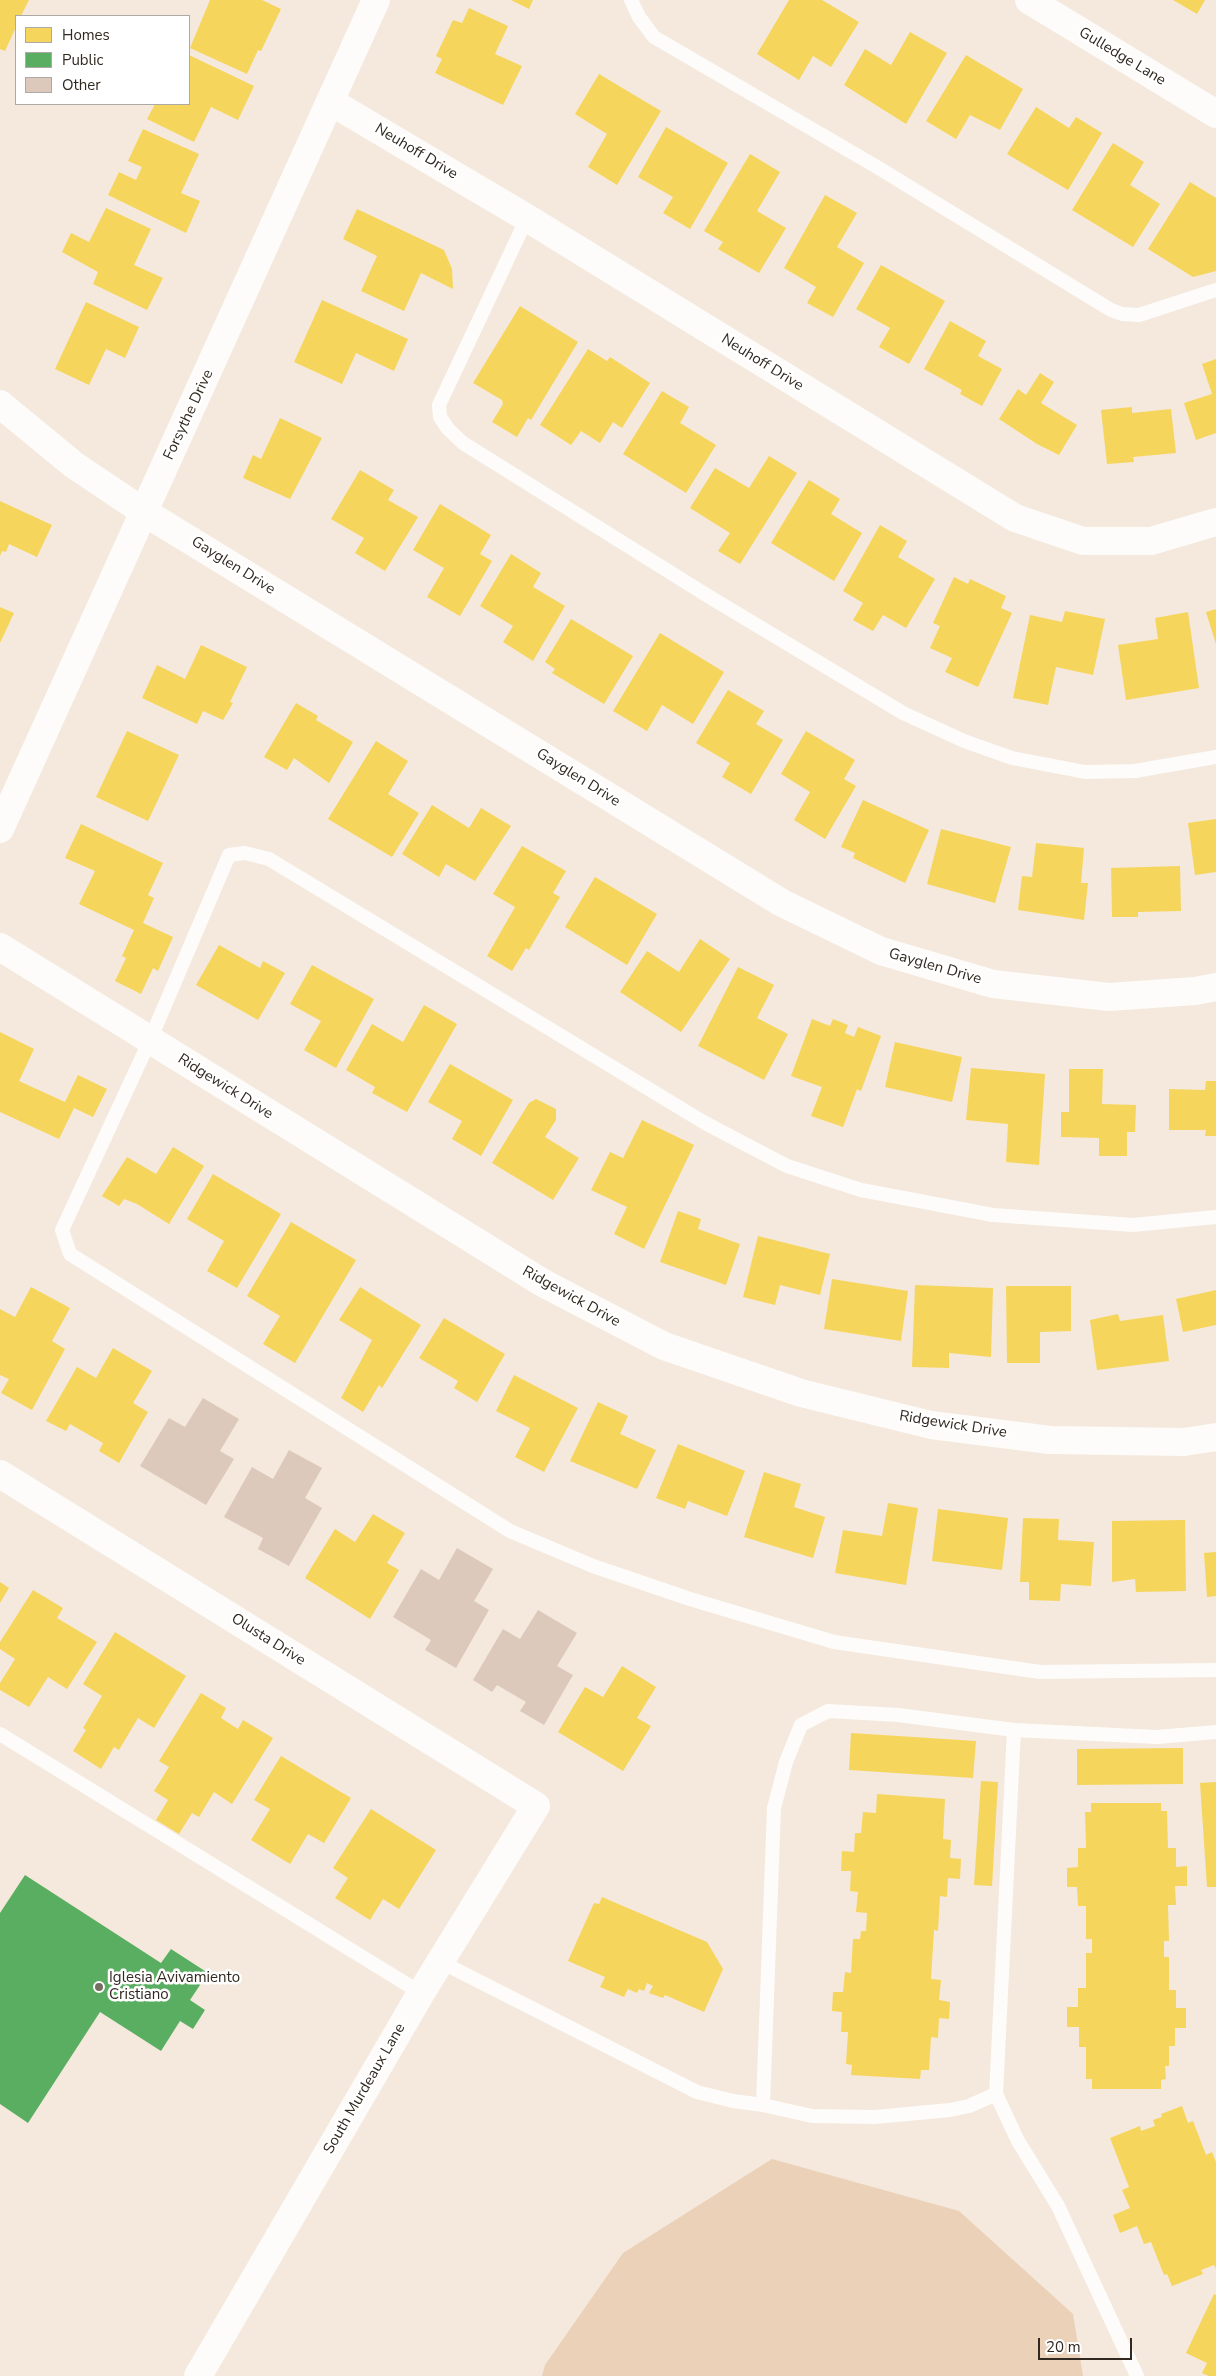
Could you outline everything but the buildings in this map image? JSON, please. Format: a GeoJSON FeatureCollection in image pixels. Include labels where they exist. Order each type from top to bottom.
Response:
{"type":"FeatureCollection","features":[{"type":"Feature","properties":{"kind":"street","name":"Forsythe Drive"},"geometry":{"type":"LineString","coordinates":[[0,829],[376,0]]}},
{"type":"Feature","properties":{"kind":"street","name":"Gulledge Lane"},"geometry":{"type":"LineString","coordinates":[[1028,0],[1216,114]]}},
{"type":"Feature","properties":{"kind":"street","name":"Neuhoff Drive"},"geometry":{"type":"LineString","coordinates":[[331,102],[527,218],[1015,518],[1083,540],[1151,541],[1216,522]]}},
{"type":"Feature","properties":{"kind":"street","name":"Gayglen Drive"},"geometry":{"type":"LineString","coordinates":[[0,404],[74,465],[144,512],[782,903],[880,951],[993,984],[1109,997],[1195,991],[1216,987]]}},
{"type":"Feature","properties":{"kind":"street","name":"Ridgewick Drive"},"geometry":{"type":"LineString","coordinates":[[0,947],[543,1283],[664,1346],[801,1393],[931,1425],[1050,1440],[1184,1442],[1216,1437]]}},
{"type":"Feature","properties":{"kind":"street","name":"Olusta Drive"},"geometry":{"type":"LineString","coordinates":[[0,1474],[536,1806]]}},
{"type":"Feature","properties":{"kind":"street","name":"South Murdeaux Lane"},"geometry":{"type":"LineString","coordinates":[[198,2376],[421,1993],[536,1806]]}},
{"type":"Feature","properties":{"kind":"lane"},"geometry":{"type":"LineString","coordinates":[[631,0],[638,17],[654,37],[877,167],[1111,310],[1122,314],[1139,314],[1216,290]]}},
{"type":"Feature","properties":{"kind":"lane"},"geometry":{"type":"LineString","coordinates":[[527,218],[439,405],[440,417],[448,429],[463,443],[708,596],[903,713],[964,741],[1012,758],[1086,772],[1135,771],[1216,757]]}},
{"type":"Feature","properties":{"kind":"lane"},"geometry":{"type":"LineString","coordinates":[[1216,1217],[1133,1225],[993,1215],[861,1190],[787,1166],[705,1123],[269,859],[245,853],[229,855],[150,1040],[62,1230],[70,1254],[510,1531],[593,1566],[681,1596],[834,1642],[1040,1672],[1216,1670]]}},
{"type":"Feature","properties":{"kind":"lane"},"geometry":{"type":"LineString","coordinates":[[763,2105],[774,1808],[786,1762],[801,1725],[828,1711],[898,1714],[1014,1730],[1157,1737],[1216,1732]]}},
{"type":"Feature","properties":{"kind":"lane"},"geometry":{"type":"LineString","coordinates":[[1014,1730],[996,2094],[1018,2141],[1066,2222],[1137,2376]]}},
{"type":"Feature","properties":{"kind":"lane"},"geometry":{"type":"LineString","coordinates":[[0,1734],[421,1993]]}},
{"type":"Feature","properties":{"kind":"lane"},"geometry":{"type":"LineString","coordinates":[[440,1962],[697,2092],[732,2101],[763,2105],[812,2116],[875,2117],[950,2110],[969,2106],[996,2094]]}},
{"type":"Feature","properties":{"kind":"shaded area"},"geometry":{"type":"Polygon","coordinates":[[[772,2159],[959,2211],[1073,2314],[1083,2376],[542,2376],[545,2365],[623,2253],[772,2159]]]}},
{"type":"Feature","properties":{"kind":"place","name":"Iglesia Avivamiento Cristiano"},"geometry":{"type":"Point","coordinates":[99,1987]}}]}
